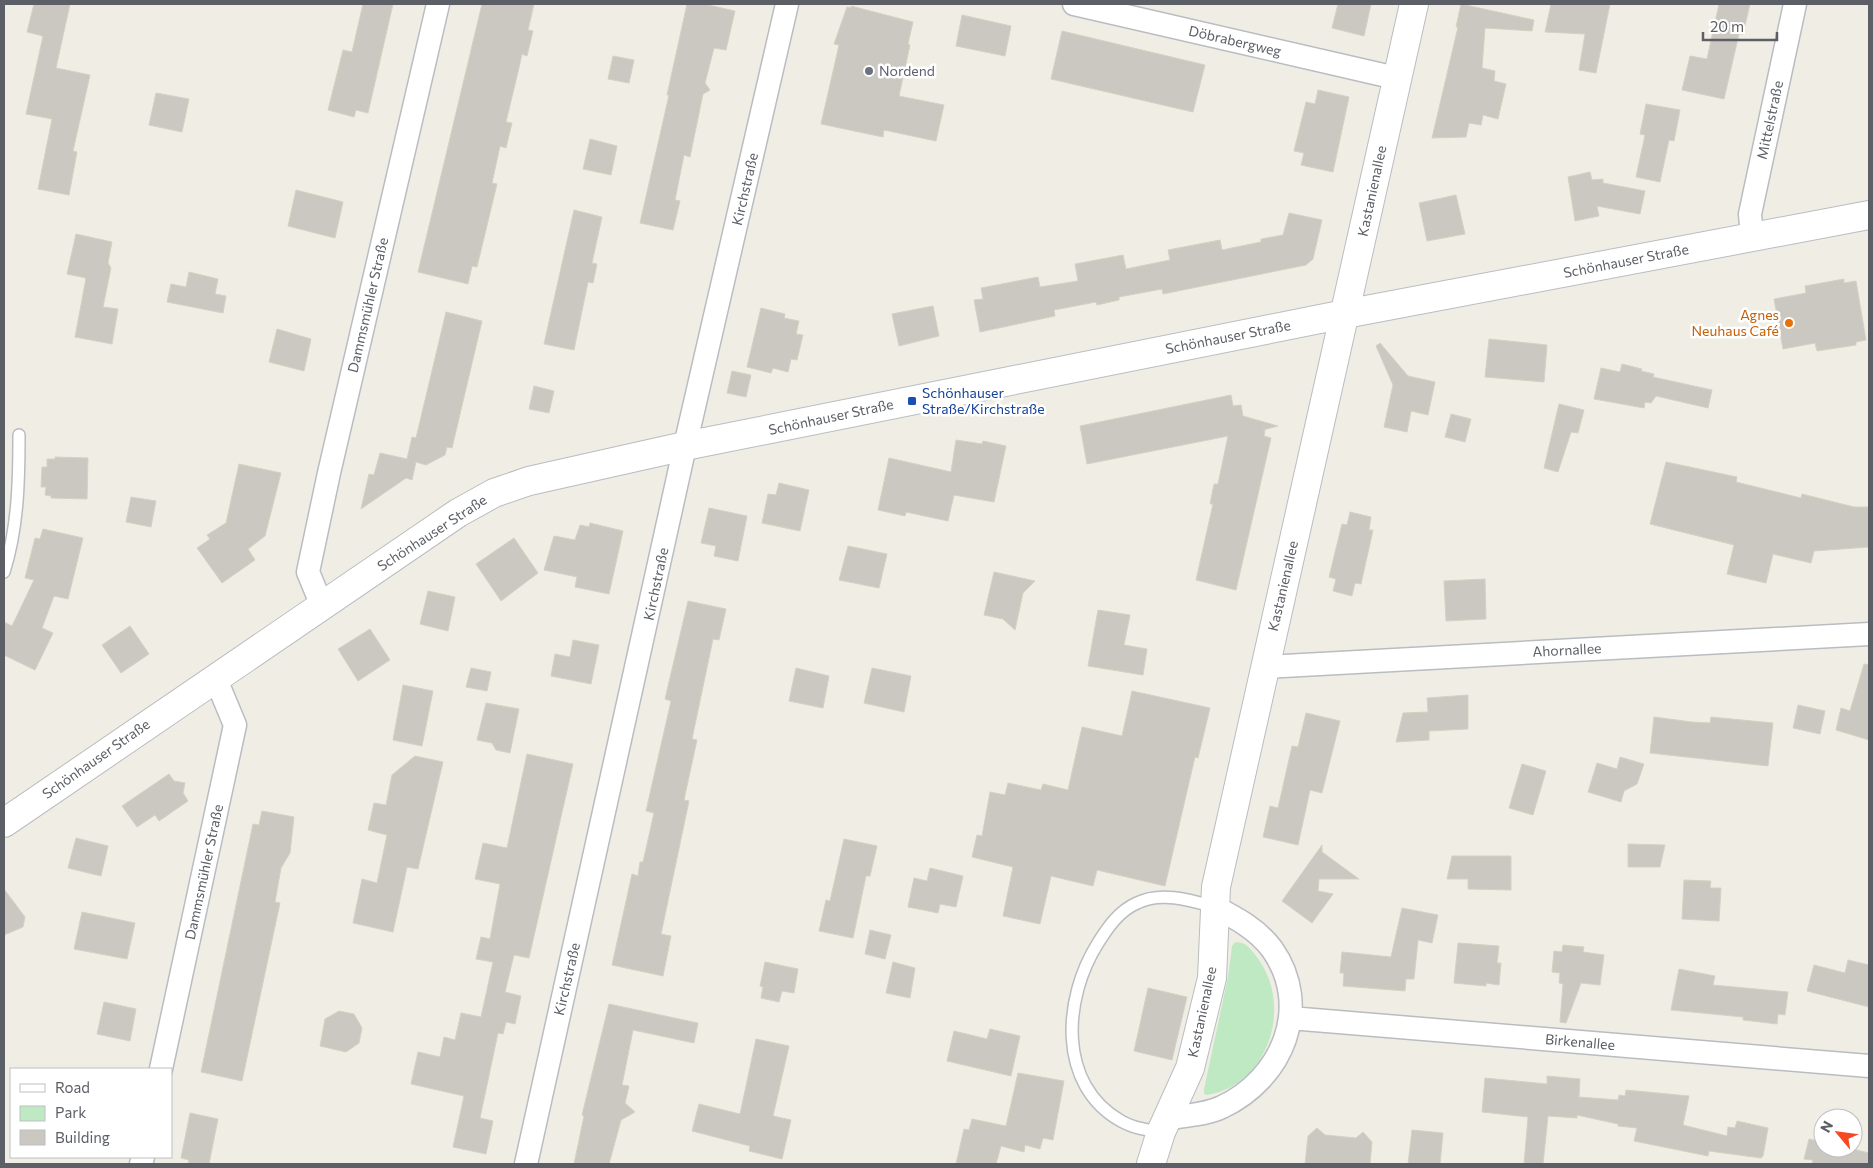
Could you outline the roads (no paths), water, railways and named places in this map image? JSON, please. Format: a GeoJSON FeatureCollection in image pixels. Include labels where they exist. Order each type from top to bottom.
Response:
{"type":"FeatureCollection","features":[{"type":"Feature","properties":{"kind":"street","name":"Dammsmühler Straße"},"geometry":{"type":"LineString","coordinates":[[322,606],[308,572],[329,473],[438,4]]}},
{"type":"Feature","properties":{"kind":"street","name":"Kirchstraße"},"geometry":{"type":"LineString","coordinates":[[526,1164],[685,446],[786,4]]}},
{"type":"Feature","properties":{"kind":"street","name":"Döbrabergweg"},"geometry":{"type":"LineString","coordinates":[[1074,4],[1396,78]]}},
{"type":"Feature","properties":{"kind":"street","name":"Kastanienallee"},"geometry":{"type":"LineString","coordinates":[[1151,1164],[1164,1126],[1190,1068],[1212,978],[1216,887],[1414,4]]}},
{"type":"Feature","properties":{"kind":"street","name":"Mittelstraße"},"geometry":{"type":"LineString","coordinates":[[1752,237],[1750,214],[1795,4]]}},
{"type":"Feature","properties":{"kind":"street","name":"Schönhauser Straße"},"geometry":{"type":"LineString","coordinates":[[4,823],[215,677],[458,513],[494,493],[529,481],[685,446],[1345,314],[1869,215]]}},
{"type":"Feature","properties":{"kind":"street","name":"Ahornallee"},"geometry":{"type":"LineString","coordinates":[[1265,667],[1869,634]]}},
{"type":"Feature","properties":{"kind":"street","name":"Dammsmühler Straße"},"geometry":{"type":"LineString","coordinates":[[161,1068],[235,725],[215,677]]}},
{"type":"Feature","properties":{"kind":"street"},"geometry":{"type":"LineString","coordinates":[[1164,1126],[1221,1108],[1247,1092],[1273,1066],[1285,1040],[1290,1018],[1288,984],[1281,964],[1271,948],[1245,922],[1215,907]]}},
{"type":"Feature","properties":{"kind":"street","name":"Birkenallee"},"geometry":{"type":"LineString","coordinates":[[1290,1018],[1869,1066]]}},
{"type":"Feature","properties":{"kind":"lane"},"geometry":{"type":"LineString","coordinates":[[4,572],[15,521],[19,482],[19,435]]}},
{"type":"Feature","properties":{"kind":"lane"},"geometry":{"type":"LineString","coordinates":[[1164,1126],[1135,1127],[1121,1121],[1092,1097],[1082,1080],[1071,1042],[1076,999],[1082,974],[1093,951],[1118,915],[1137,903],[1156,897],[1172,898],[1215,907]]}},
{"type":"Feature","properties":{"kind":"place","name":"Nordend"},"geometry":{"type":"Point","coordinates":[869,71]}},
{"type":"Feature","properties":{"kind":"place","name":"Agnes Neuhaus Café"},"geometry":{"type":"Point","coordinates":[1789,323]}},
{"type":"Feature","properties":{"kind":"place","name":"Schönhauser Straße/Kirchstraße"},"geometry":{"type":"Point","coordinates":[912,401]}}]}
